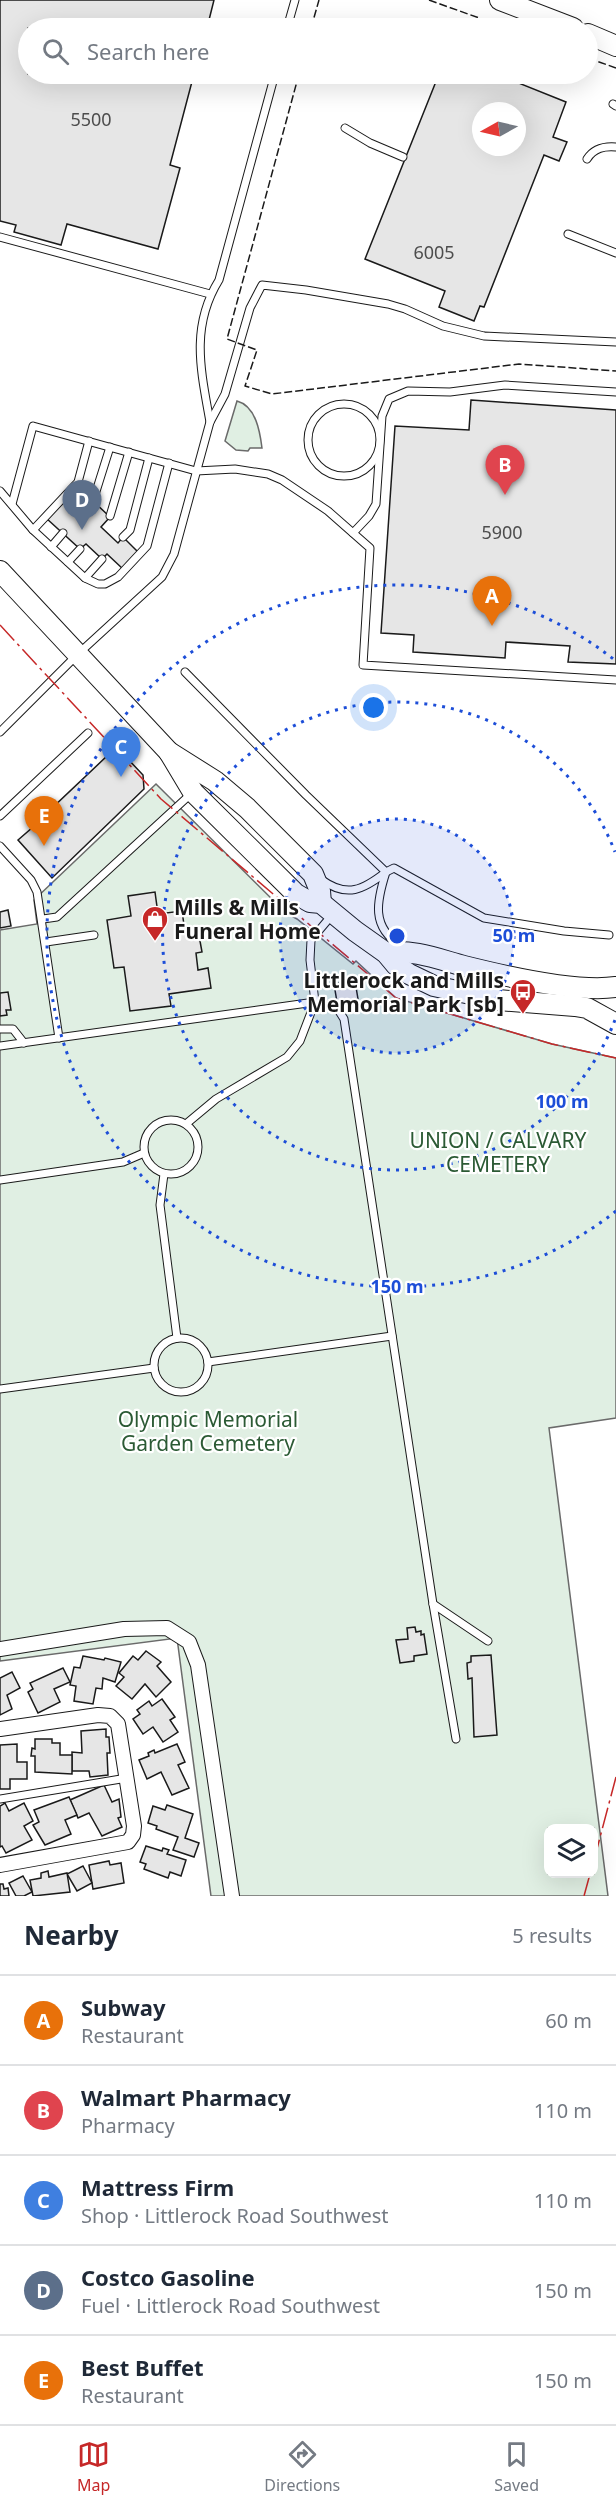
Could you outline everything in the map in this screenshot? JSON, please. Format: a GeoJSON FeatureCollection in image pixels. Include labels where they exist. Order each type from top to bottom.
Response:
{"type":"FeatureCollection","features":[{"type":"Feature","properties":{"kind":"main road"},"geometry":{"type":"LineString","coordinates":[[500,0],[547,18]]}},
{"type":"Feature","properties":{"kind":"main road"},"geometry":{"type":"LineString","coordinates":[[598,38],[616,46]]}},
{"type":"Feature","properties":{"kind":"main road"},"geometry":{"type":"LineString","coordinates":[[0,571],[169,752],[193,792],[297,894],[310,902],[328,908],[386,953],[396,965],[434,986],[498,1000],[587,1008],[616,1024]]}},
{"type":"Feature","properties":{"kind":"main road"},"geometry":{"type":"LineString","coordinates":[[169,752],[215,781],[248,808],[313,874],[328,908]]}},
{"type":"Feature","properties":{"kind":"main road"},"geometry":{"type":"LineString","coordinates":[[386,953],[414,953],[507,976],[569,986],[616,987]]}},
{"type":"Feature","properties":{"kind":"street"},"geometry":{"type":"LineString","coordinates":[[0,1649],[124,1629],[167,1628],[189,1642],[198,1665],[232,1896]]}},
{"type":"Feature","properties":{"kind":"street"},"geometry":{"type":"LineString","coordinates":[[0,1729],[98,1715],[110,1716],[118,1724],[134,1826],[133,1835],[128,1842],[0,1865]]}},
{"type":"Feature","properties":{"kind":"lane"},"geometry":{"type":"LineString","coordinates":[[290,18],[295,0]]}},
{"type":"Feature","properties":{"kind":"lane"},"geometry":{"type":"LineString","coordinates":[[210,422],[199,342],[210,294],[219,280],[272,84]]}},
{"type":"Feature","properties":{"kind":"lane"},"geometry":{"type":"LineString","coordinates":[[345,128],[370,143],[403,157]]}},
{"type":"Feature","properties":{"kind":"lane"},"geometry":{"type":"LineString","coordinates":[[587,159],[604,146],[616,147]]}},
{"type":"Feature","properties":{"kind":"lane"},"geometry":{"type":"LineString","coordinates":[[568,234],[616,253]]}},
{"type":"Feature","properties":{"kind":"lane"},"geometry":{"type":"LineString","coordinates":[[0,237],[210,294]]}},
{"type":"Feature","properties":{"kind":"lane"},"geometry":{"type":"LineString","coordinates":[[0,732],[78,654],[162,578],[174,554],[210,422],[225,394],[250,308],[262,285],[388,304],[464,333],[484,336],[616,342]]}},
{"type":"Feature","properties":{"kind":"lane"},"geometry":{"type":"LineString","coordinates":[[353,533],[369,516],[376,504],[382,416],[389,399],[408,391],[450,392],[505,385],[616,392]]}},
{"type":"Feature","properties":{"kind":"lane"},"geometry":{"type":"LineString","coordinates":[[335,405],[346,405],[357,407],[367,413],[374,422],[380,443],[370,465],[360,473],[336,476],[325,471],[316,463],[310,452],[308,440],[310,428],[316,417],[335,405]]}},
{"type":"Feature","properties":{"kind":"lane"},"geometry":{"type":"LineString","coordinates":[[12,504],[33,426],[196,471],[235,469],[268,474],[282,480],[328,511],[370,548],[363,665],[616,680]]}},
{"type":"Feature","properties":{"kind":"lane"},"geometry":{"type":"LineString","coordinates":[[33,530],[78,482],[88,441]]}},
{"type":"Feature","properties":{"kind":"lane"},"geometry":{"type":"LineString","coordinates":[[93,501],[110,447]]}},
{"type":"Feature","properties":{"kind":"lane"},"geometry":{"type":"LineString","coordinates":[[110,516],[129,452]]}},
{"type":"Feature","properties":{"kind":"lane"},"geometry":{"type":"LineString","coordinates":[[123,537],[130,530],[149,458]]}},
{"type":"Feature","properties":{"kind":"lane"},"geometry":{"type":"LineString","coordinates":[[0,491],[33,530],[85,578],[98,584],[112,582],[147,546],[169,463]]}},
{"type":"Feature","properties":{"kind":"lane"},"geometry":{"type":"LineString","coordinates":[[51,547],[63,533]]}},
{"type":"Feature","properties":{"kind":"lane"},"geometry":{"type":"LineString","coordinates":[[68,562],[80,549]]}},
{"type":"Feature","properties":{"kind":"lane"},"geometry":{"type":"LineString","coordinates":[[85,578],[102,560]]}},
{"type":"Feature","properties":{"kind":"lane"},"geometry":{"type":"LineString","coordinates":[[185,672],[306,795],[386,872]]}},
{"type":"Feature","properties":{"kind":"lane"},"geometry":{"type":"LineString","coordinates":[[0,816],[88,733]]}},
{"type":"Feature","properties":{"kind":"lane"},"geometry":{"type":"LineString","coordinates":[[43,919],[57,917],[193,792]]}},
{"type":"Feature","properties":{"kind":"lane"},"geometry":{"type":"LineString","coordinates":[[0,846],[31,880],[37,892],[43,919],[59,1038]]}},
{"type":"Feature","properties":{"kind":"lane"},"geometry":{"type":"LineString","coordinates":[[313,874],[335,889],[348,891],[373,882],[394,868],[484,918],[564,931],[609,935]]}},
{"type":"Feature","properties":{"kind":"lane"},"geometry":{"type":"LineString","coordinates":[[386,872],[377,899],[380,921],[383,929],[394,942],[414,953]]}},
{"type":"Feature","properties":{"kind":"lane"},"geometry":{"type":"LineString","coordinates":[[186,1124],[216,1099],[287,1057],[300,1041],[315,1002],[310,960],[311,940],[328,908]]}},
{"type":"Feature","properties":{"kind":"lane"},"geometry":{"type":"LineString","coordinates":[[46,942],[94,935]]}},
{"type":"Feature","properties":{"kind":"lane"},"geometry":{"type":"LineString","coordinates":[[0,1046],[315,1002],[337,1008],[344,1019],[433,1604],[456,1739]]}},
{"type":"Feature","properties":{"kind":"lane"},"geometry":{"type":"LineString","coordinates":[[0,1029],[13,1029],[24,1043]]}},
{"type":"Feature","properties":{"kind":"lane"},"geometry":{"type":"LineString","coordinates":[[174,1119],[186,1124],[197,1137],[197,1154],[188,1168],[181,1172],[164,1174],[151,1167],[144,1153],[146,1134],[155,1124],[174,1119]]}},
{"type":"Feature","properties":{"kind":"lane"},"geometry":{"type":"LineString","coordinates":[[0,1180],[123,1162],[144,1153]]}},
{"type":"Feature","properties":{"kind":"lane"},"geometry":{"type":"LineString","coordinates":[[164,1174],[160,1205],[177,1338]]}},
{"type":"Feature","properties":{"kind":"lane"},"geometry":{"type":"LineString","coordinates":[[208,1362],[392,1336]]}},
{"type":"Feature","properties":{"kind":"lane"},"geometry":{"type":"LineString","coordinates":[[177,1338],[188,1338],[200,1345],[206,1353],[208,1362],[208,1373],[203,1381],[196,1388],[183,1392],[173,1391],[161,1383],[154,1368],[157,1353],[162,1346],[177,1338]]}},
{"type":"Feature","properties":{"kind":"lane"},"geometry":{"type":"LineString","coordinates":[[0,1389],[154,1368]]}},
{"type":"Feature","properties":{"kind":"lane"},"geometry":{"type":"LineString","coordinates":[[433,1604],[488,1641]]}},
{"type":"Feature","properties":{"kind":"lane"},"geometry":{"type":"LineString","coordinates":[[0,1799],[127,1778]]}},
{"type":"Feature","properties":{"kind":"green space"},"geometry":{"type":"Polygon","coordinates":[[[237,401],[249,408],[253,414],[262,448],[250,448],[248,451],[236,450],[225,441],[237,401]]]}},
{"type":"Feature","properties":{"kind":"green space","name":"Olympic Memorial Garden Cemetery"},"geometry":{"type":"Polygon","coordinates":[[[156,784],[286,913],[297,919],[353,964],[356,961],[396,998],[552,1044],[616,1058],[616,1418],[549,1428],[608,1896],[211,1896],[177,1638],[0,1661],[0,930],[37,924],[34,900],[156,784]]]}},
{"type":"Feature","properties":{"kind":"building"},"geometry":{"type":"Polygon","coordinates":[[[0,0],[214,0],[210,18],[18,18],[18,84],[191,84],[170,165],[180,168],[158,249],[67,224],[61,245],[14,232],[16,225],[0,221],[0,0]]]}},
{"type":"Feature","properties":{"kind":"building"},"geometry":{"type":"Polygon","coordinates":[[[435,84],[521,84],[566,102],[553,137],[567,142],[559,161],[544,155],[484,307],[480,306],[474,321],[439,307],[445,291],[365,259],[435,84]]]}},
{"type":"Feature","properties":{"kind":"building"},"geometry":{"type":"Polygon","coordinates":[[[471,400],[616,410],[616,664],[568,662],[570,646],[506,642],[505,658],[413,652],[414,635],[381,633],[395,426],[469,430],[471,400]]]}},
{"type":"Feature","properties":{"kind":"building"},"geometry":{"type":"Polygon","coordinates":[[[76,485],[110,517],[101,527],[118,543],[123,537],[139,553],[124,570],[107,554],[102,559],[86,544],[80,549],[46,518],[76,485]]]}},
{"type":"Feature","properties":{"kind":"building"},"geometry":{"type":"Polygon","coordinates":[[[107,756],[126,757],[143,775],[144,789],[52,878],[18,840],[52,813],[49,811],[107,756]]]}},
{"type":"Feature","properties":{"kind":"building","name":"Mills & Mills Funeral Home"},"geometry":{"type":"Polygon","coordinates":[[[155,892],[158,914],[182,911],[185,932],[198,930],[202,952],[196,953],[198,970],[208,968],[211,988],[169,994],[171,1006],[130,1011],[124,967],[114,968],[107,920],[131,916],[128,896],[155,892]]]}},
{"type":"Feature","properties":{"kind":"building"},"geometry":{"type":"Polygon","coordinates":[[[8,910],[11,926],[0,928],[0,912],[8,910]]]}},
{"type":"Feature","properties":{"kind":"building"},"geometry":{"type":"Polygon","coordinates":[[[355,981],[358,999],[337,1002],[334,984],[355,981]]]}},
{"type":"Feature","properties":{"kind":"building"},"geometry":{"type":"Polygon","coordinates":[[[8,992],[11,1010],[6,1010],[7,1015],[0,1016],[0,993],[8,992]]]}},
{"type":"Feature","properties":{"kind":"building"},"geometry":{"type":"Polygon","coordinates":[[[415,1627],[416,1632],[421,1631],[421,1635],[424,1634],[427,1654],[414,1656],[414,1661],[400,1663],[396,1640],[408,1639],[407,1628],[415,1627]]]}},
{"type":"Feature","properties":{"kind":"building"},"geometry":{"type":"Polygon","coordinates":[[[146,1651],[161,1662],[157,1666],[171,1682],[156,1697],[145,1684],[132,1699],[116,1686],[124,1677],[119,1673],[133,1656],[138,1660],[146,1651]]]}},
{"type":"Feature","properties":{"kind":"building"},"geometry":{"type":"Polygon","coordinates":[[[491,1655],[497,1735],[474,1737],[472,1678],[468,1679],[467,1663],[471,1662],[471,1656],[491,1655]]]}},
{"type":"Feature","properties":{"kind":"building"},"geometry":{"type":"Polygon","coordinates":[[[83,1656],[121,1662],[115,1682],[103,1678],[102,1689],[96,1688],[93,1704],[74,1701],[76,1686],[70,1685],[74,1667],[80,1668],[83,1656]]]}},
{"type":"Feature","properties":{"kind":"building"},"geometry":{"type":"Polygon","coordinates":[[[63,1668],[70,1682],[54,1689],[60,1702],[38,1713],[28,1692],[33,1689],[30,1683],[63,1668]]]}},
{"type":"Feature","properties":{"kind":"building"},"geometry":{"type":"Polygon","coordinates":[[[12,1672],[20,1688],[7,1695],[12,1709],[0,1715],[0,1678],[12,1672]]]}},
{"type":"Feature","properties":{"kind":"building"},"geometry":{"type":"Polygon","coordinates":[[[162,1699],[175,1717],[170,1720],[178,1732],[163,1742],[153,1727],[143,1734],[133,1719],[140,1714],[137,1710],[149,1701],[152,1706],[162,1699]]]}},
{"type":"Feature","properties":{"kind":"building"},"geometry":{"type":"Polygon","coordinates":[[[106,1729],[110,1753],[107,1753],[108,1775],[90,1777],[89,1771],[72,1771],[72,1752],[82,1753],[81,1731],[106,1729]]]}},
{"type":"Feature","properties":{"kind":"building"},"geometry":{"type":"Polygon","coordinates":[[[35,1739],[52,1739],[52,1743],[60,1743],[60,1755],[72,1755],[72,1774],[35,1772],[35,1756],[31,1756],[32,1748],[35,1749],[35,1739]]]}},
{"type":"Feature","properties":{"kind":"building"},"geometry":{"type":"Polygon","coordinates":[[[17,1744],[17,1762],[27,1762],[27,1779],[10,1779],[10,1789],[0,1789],[0,1745],[17,1744]]]}},
{"type":"Feature","properties":{"kind":"building"},"geometry":{"type":"Polygon","coordinates":[[[177,1744],[185,1762],[178,1765],[189,1788],[172,1795],[161,1772],[147,1779],[139,1760],[149,1756],[148,1753],[154,1750],[155,1753],[177,1744]]]}},
{"type":"Feature","properties":{"kind":"building"},"geometry":{"type":"Polygon","coordinates":[[[104,1785],[112,1802],[119,1799],[121,1817],[118,1818],[122,1827],[102,1836],[89,1813],[78,1818],[70,1800],[104,1785]]]}},
{"type":"Feature","properties":{"kind":"building"},"geometry":{"type":"Polygon","coordinates":[[[69,1797],[77,1815],[65,1820],[71,1834],[45,1845],[33,1825],[39,1822],[34,1810],[69,1797]]]}},
{"type":"Feature","properties":{"kind":"building"},"geometry":{"type":"Polygon","coordinates":[[[5,1803],[9,1811],[24,1803],[33,1821],[24,1826],[32,1840],[6,1853],[2,1846],[0,1847],[0,1806],[5,1803]]]}},
{"type":"Feature","properties":{"kind":"building"},"geometry":{"type":"Polygon","coordinates":[[[167,1805],[193,1814],[185,1838],[199,1843],[194,1857],[173,1850],[178,1837],[156,1829],[157,1826],[148,1823],[153,1806],[165,1810],[167,1805]]]}},
{"type":"Feature","properties":{"kind":"building"},"geometry":{"type":"Polygon","coordinates":[[[146,1846],[162,1851],[163,1848],[169,1850],[167,1854],[186,1860],[181,1876],[170,1872],[168,1878],[144,1869],[146,1864],[140,1862],[146,1846]]]}},
{"type":"Feature","properties":{"kind":"building"},"geometry":{"type":"Polygon","coordinates":[[[109,1861],[110,1865],[121,1863],[124,1883],[93,1889],[89,1865],[109,1861]]]}},
{"type":"Feature","properties":{"kind":"building"},"geometry":{"type":"Polygon","coordinates":[[[83,1866],[92,1883],[77,1891],[67,1874],[83,1866]]]}},
{"type":"Feature","properties":{"kind":"building"},"geometry":{"type":"Polygon","coordinates":[[[48,1871],[49,1877],[67,1873],[70,1892],[33,1896],[30,1880],[41,1878],[41,1873],[48,1871]]]}},
{"type":"Feature","properties":{"kind":"building"},"geometry":{"type":"Polygon","coordinates":[[[23,1876],[32,1892],[24,1896],[16,1896],[9,1883],[23,1876]]]}},
{"type":"Feature","properties":{"kind":"building"},"geometry":{"type":"Polygon","coordinates":[[[0,1884],[3,1884],[4,1889],[8,1888],[9,1896],[0,1896],[0,1884]]]}},
{"type":"Feature","properties":{"kind":"fence"},"geometry":{"type":"LineString","coordinates":[[314,18],[319,0]]}},
{"type":"Feature","properties":{"kind":"fence"},"geometry":{"type":"LineString","coordinates":[[429,0],[479,18]]}},
{"type":"Feature","properties":{"kind":"fence"},"geometry":{"type":"LineString","coordinates":[[598,62],[616,68]]}},
{"type":"Feature","properties":{"kind":"fence"},"geometry":{"type":"LineString","coordinates":[[296,84],[227,339],[257,350],[245,386],[272,394],[519,364],[616,371]]}},
{"type":"Feature","properties":{"kind":"power"},"geometry":{"type":"LineString","coordinates":[[0,625],[161,799],[396,998],[552,1044],[616,1058]]}},
{"type":"Feature","properties":{"kind":"power"},"geometry":{"type":"LineString","coordinates":[[598,1845],[616,1777]]}},
{"type":"Feature","properties":{"kind":"power"},"geometry":{"type":"LineString","coordinates":[[584,1896],[589,1878]]}},
{"type":"Feature","properties":{"kind":"place","name":"Walmart Pharmacy"},"geometry":{"type":"Point","coordinates":[505,495]}},
{"type":"Feature","properties":{"kind":"place","name":"Costco Gasoline"},"geometry":{"type":"Point","coordinates":[82,530]}},
{"type":"Feature","properties":{"kind":"place","name":"Subway"},"geometry":{"type":"Point","coordinates":[492,626]}},
{"type":"Feature","properties":{"kind":"place","name":"Mattress Firm"},"geometry":{"type":"Point","coordinates":[121,777]}},
{"type":"Feature","properties":{"kind":"place","name":"Best Buffet"},"geometry":{"type":"Point","coordinates":[44,846]}},
{"type":"Feature","properties":{"kind":"place","name":"Mills & Mills Funeral Home"},"geometry":{"type":"Point","coordinates":[155,942]}},
{"type":"Feature","properties":{"kind":"place","name":"Littlerock and Mills Memorial Park [sb]"},"geometry":{"type":"Point","coordinates":[523,1015]}},
{"type":"Feature","properties":{"kind":"park label","name":"UNION / CALVARY CEMETERY"},"geometry":{"type":"Point","coordinates":[498,1152]}}]}
